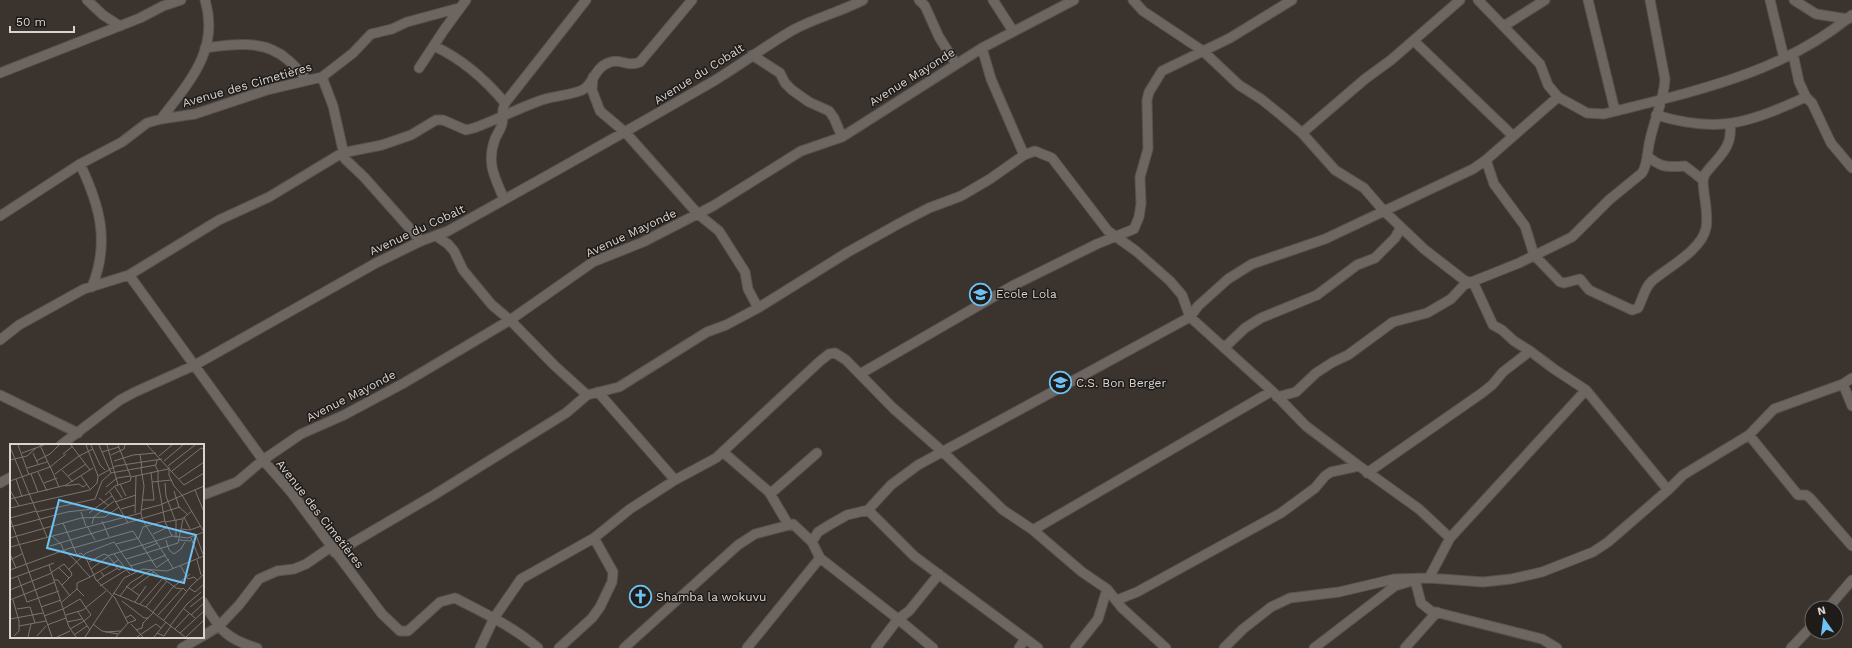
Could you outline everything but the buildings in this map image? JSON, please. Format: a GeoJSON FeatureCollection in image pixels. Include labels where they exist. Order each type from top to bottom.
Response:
{"type":"FeatureCollection","features":[{"type":"Feature","properties":{"kind":"street"},"geometry":{"type":"LineString","coordinates":[[87,0],[103,15],[120,26]]}},
{"type":"Feature","properties":{"kind":"street"},"geometry":{"type":"LineString","coordinates":[[0,73],[140,18],[163,6],[182,0]]}},
{"type":"Feature","properties":{"kind":"street"},"geometry":{"type":"LineString","coordinates":[[161,119],[197,71],[202,60],[209,32],[208,13],[205,0]]}},
{"type":"Feature","properties":{"kind":"street"},"geometry":{"type":"LineString","coordinates":[[419,68],[459,8],[466,0]]}},
{"type":"Feature","properties":{"kind":"street"},"geometry":{"type":"LineString","coordinates":[[504,199],[493,177],[491,160],[494,140],[502,124],[501,113],[505,103],[586,0]]}},
{"type":"Feature","properties":{"kind":"street"},"geometry":{"type":"LineString","coordinates":[[0,340],[19,325],[76,294],[129,275],[219,220],[269,197],[342,153],[382,145],[411,134],[436,120],[443,120],[466,130],[501,118],[538,101],[585,89],[593,76],[608,62],[618,61],[627,65],[633,65],[640,62],[692,0]]}},
{"type":"Feature","properties":{"kind":"street","name":"Avenue du Cobalt"},"geometry":{"type":"LineString","coordinates":[[63,444],[78,434],[120,400],[194,364],[339,282],[421,241],[436,236],[597,147],[626,133],[717,79],[752,55],[803,24],[849,7],[863,0]]}},
{"type":"Feature","properties":{"kind":"street"},"geometry":{"type":"LineString","coordinates":[[919,0],[925,6],[939,37],[956,64]]}},
{"type":"Feature","properties":{"kind":"street"},"geometry":{"type":"LineString","coordinates":[[993,0],[1013,31]]}},
{"type":"Feature","properties":{"kind":"street","name":"Avenue Mayonde"},"geometry":{"type":"LineString","coordinates":[[204,495],[237,482],[263,460],[301,434],[344,415],[510,320],[593,262],[643,242],[698,214],[801,151],[842,137],[982,48],[1074,0]]}},
{"type":"Feature","properties":{"kind":"street"},"geometry":{"type":"LineString","coordinates":[[1133,0],[1143,11],[1202,51],[1234,80],[1261,98],[1302,133],[1335,170],[1364,188],[1383,210],[1424,249],[1476,287],[1490,323],[1554,370],[1586,390],[1668,490]]}},
{"type":"Feature","properties":{"kind":"street"},"geometry":{"type":"LineString","coordinates":[[860,374],[932,334],[1014,285],[1097,244],[1118,237],[1134,229],[1139,217],[1141,204],[1140,176],[1148,149],[1147,100],[1149,92],[1162,71],[1230,38],[1292,0]]}},
{"type":"Feature","properties":{"kind":"street"},"geometry":{"type":"LineString","coordinates":[[1302,133],[1365,79],[1414,41],[1460,0]]}},
{"type":"Feature","properties":{"kind":"street"},"geometry":{"type":"LineString","coordinates":[[1478,0],[1540,64],[1550,89],[1558,97],[1587,113],[1604,114],[1726,82],[1758,71],[1824,38],[1850,17]]}},
{"type":"Feature","properties":{"kind":"street"},"geometry":{"type":"LineString","coordinates":[[1504,26],[1545,0]]}},
{"type":"Feature","properties":{"kind":"street"},"geometry":{"type":"LineString","coordinates":[[1588,0],[1615,111]]}},
{"type":"Feature","properties":{"kind":"street"},"geometry":{"type":"LineString","coordinates":[[1033,530],[1274,394],[1291,394],[1301,389],[1316,373],[1333,362],[1348,355],[1393,322],[1420,316],[1451,299],[1464,285],[1534,255],[1577,233],[1608,200],[1642,173],[1645,168],[1665,79],[1650,0]]}},
{"type":"Feature","properties":{"kind":"street"},"geometry":{"type":"LineString","coordinates":[[1770,0],[1784,58]]}},
{"type":"Feature","properties":{"kind":"street"},"geometry":{"type":"LineString","coordinates":[[1794,0],[1816,14],[1850,17]]}},
{"type":"Feature","properties":{"kind":"street","name":"Avenue des Cimetières"},"geometry":{"type":"LineString","coordinates":[[0,216],[80,164],[122,142],[147,123],[161,119],[195,114],[245,96],[322,77],[353,53],[371,34],[392,29],[407,22],[459,8]]}},
{"type":"Feature","properties":{"kind":"street"},"geometry":{"type":"LineString","coordinates":[[1414,41],[1512,135]]}},
{"type":"Feature","properties":{"kind":"street"},"geometry":{"type":"LineString","coordinates":[[205,48],[246,44],[268,48],[287,59],[307,80]]}},
{"type":"Feature","properties":{"kind":"street"},"geometry":{"type":"LineString","coordinates":[[434,46],[471,68],[505,103]]}},
{"type":"Feature","properties":{"kind":"street"},"geometry":{"type":"LineString","coordinates":[[982,48],[991,79],[1024,155]]}},
{"type":"Feature","properties":{"kind":"street"},"geometry":{"type":"LineString","coordinates":[[1794,54],[1799,82],[1806,97],[1812,103],[1831,143],[1852,168]]}},
{"type":"Feature","properties":{"kind":"street"},"geometry":{"type":"LineString","coordinates":[[752,55],[780,73],[785,83],[792,90],[809,102],[829,111],[834,118],[842,137]]}},
{"type":"Feature","properties":{"kind":"street"},"geometry":{"type":"LineString","coordinates":[[593,76],[592,90],[596,105],[600,111],[626,133],[698,214],[719,231],[738,258],[745,272],[748,289],[758,308]]}},
{"type":"Feature","properties":{"kind":"street"},"geometry":{"type":"LineString","coordinates":[[322,77],[333,106],[342,153],[349,165],[364,177],[421,241]]}},
{"type":"Feature","properties":{"kind":"street"},"geometry":{"type":"LineString","coordinates":[[812,542],[818,532],[830,524],[846,515],[868,510],[891,485],[918,465],[1190,317],[1198,306],[1228,279],[1252,264],[1325,238],[1455,178],[1486,160],[1512,135],[1558,97]]}},
{"type":"Feature","properties":{"kind":"street"},"geometry":{"type":"LineString","coordinates":[[1656,115],[1678,122],[1730,125],[1769,113],[1806,97]]}},
{"type":"Feature","properties":{"kind":"street"},"geometry":{"type":"LineString","coordinates":[[1486,160],[1494,184],[1524,226],[1534,255],[1560,282],[1564,283],[1580,279],[1588,290],[1632,310],[1638,308],[1645,289],[1651,281],[1682,260],[1702,238],[1707,224],[1703,180],[1705,174],[1729,145],[1731,136],[1730,125]]}},
{"type":"Feature","properties":{"kind":"street"},"geometry":{"type":"LineString","coordinates":[[204,635],[219,626],[239,605],[259,579],[277,571],[290,570],[306,564],[434,495],[566,413],[587,394],[619,387],[702,335],[758,308],[887,231],[929,208],[961,196],[1024,155],[1035,151],[1052,158],[1108,231],[1136,251],[1182,295],[1190,317],[1274,394],[1306,426],[1419,509],[1450,538]]}},
{"type":"Feature","properties":{"kind":"street"},"geometry":{"type":"LineString","coordinates":[[1647,156],[1658,165],[1668,168],[1684,166],[1703,180]]}},
{"type":"Feature","properties":{"kind":"street"},"geometry":{"type":"LineString","coordinates":[[80,164],[88,179],[98,211],[103,238],[98,271],[92,287]]}},
{"type":"Feature","properties":{"kind":"street"},"geometry":{"type":"LineString","coordinates":[[1224,348],[1245,328],[1256,321],[1317,295],[1357,265],[1375,258],[1394,238],[1401,227]]}},
{"type":"Feature","properties":{"kind":"street"},"geometry":{"type":"LineString","coordinates":[[436,236],[448,244],[463,270],[492,306],[510,320],[555,366],[587,394]]}},
{"type":"Feature","properties":{"kind":"street","name":"Avenue des Cimetières"},"geometry":{"type":"LineString","coordinates":[[129,275],[263,460],[291,492],[382,614],[401,632],[408,631],[440,602],[455,598],[494,618],[528,639],[538,648]]}},
{"type":"Feature","properties":{"kind":"street"},"geometry":{"type":"LineString","coordinates":[[1368,473],[1487,390],[1503,372],[1530,351]]}},
{"type":"Feature","properties":{"kind":"street"},"geometry":{"type":"LineString","coordinates":[[480,648],[494,618],[520,578],[594,538],[630,509],[675,480],[709,463],[723,452],[825,356],[829,354],[838,354],[893,408],[943,452],[1003,510],[1033,530],[1082,572],[1107,588],[1122,608],[1166,648]]}},
{"type":"Feature","properties":{"kind":"street"},"geometry":{"type":"LineString","coordinates":[[1224,648],[1243,629],[1271,607],[1284,600],[1339,592],[1394,580],[1429,578],[1492,582],[1519,578],[1549,569],[1601,547],[1690,470],[1749,435],[1774,409],[1843,384],[1852,378]]}},
{"type":"Feature","properties":{"kind":"street"},"geometry":{"type":"LineString","coordinates":[[1843,384],[1852,406]]}},
{"type":"Feature","properties":{"kind":"street"},"geometry":{"type":"LineString","coordinates":[[1429,578],[1450,538],[1586,390]]}},
{"type":"Feature","properties":{"kind":"street"},"geometry":{"type":"LineString","coordinates":[[598,392],[675,480]]}},
{"type":"Feature","properties":{"kind":"street"},"geometry":{"type":"LineString","coordinates":[[0,395],[78,434]]}},
{"type":"Feature","properties":{"kind":"street"},"geometry":{"type":"LineString","coordinates":[[1749,435],[1784,476],[1792,490],[1798,495],[1810,498],[1852,546]]}},
{"type":"Feature","properties":{"kind":"street"},"geometry":{"type":"LineString","coordinates":[[723,452],[770,494],[788,524]]}},
{"type":"Feature","properties":{"kind":"street"},"geometry":{"type":"LineString","coordinates":[[770,494],[817,453]]}},
{"type":"Feature","properties":{"kind":"street"},"geometry":{"type":"LineString","coordinates":[[1117,600],[1137,592],[1281,513],[1315,488],[1325,476],[1331,472],[1359,466]]}},
{"type":"Feature","properties":{"kind":"street"},"geometry":{"type":"LineString","coordinates":[[0,483],[10,478]]}},
{"type":"Feature","properties":{"kind":"street"},"geometry":{"type":"LineString","coordinates":[[868,510],[914,556],[1038,648]]}},
{"type":"Feature","properties":{"kind":"street"},"geometry":{"type":"LineString","coordinates":[[624,648],[738,545],[756,534],[788,524],[795,524],[812,542],[820,558],[933,648]]}},
{"type":"Feature","properties":{"kind":"street"},"geometry":{"type":"LineString","coordinates":[[559,648],[592,618],[600,607],[612,582],[613,572],[594,538]]}},
{"type":"Feature","properties":{"kind":"street"},"geometry":{"type":"LineString","coordinates":[[747,648],[820,558]]}},
{"type":"Feature","properties":{"kind":"street"},"geometry":{"type":"LineString","coordinates":[[876,648],[898,619],[909,611],[939,574]]}},
{"type":"Feature","properties":{"kind":"street"},"geometry":{"type":"LineString","coordinates":[[1415,580],[1423,606],[1426,625]]}},
{"type":"Feature","properties":{"kind":"street"},"geometry":{"type":"LineString","coordinates":[[1314,648],[1395,586],[1415,580]]}},
{"type":"Feature","properties":{"kind":"street"},"geometry":{"type":"LineString","coordinates":[[1835,600],[1852,580]]}},
{"type":"Feature","properties":{"kind":"street"},"geometry":{"type":"LineString","coordinates":[[1075,648],[1098,619],[1107,588]]}},
{"type":"Feature","properties":{"kind":"street"},"geometry":{"type":"LineString","coordinates":[[204,604],[224,633],[241,643],[257,648]]}},
{"type":"Feature","properties":{"kind":"street"},"geometry":{"type":"LineString","coordinates":[[1423,606],[1437,612],[1538,638],[1556,648]]}},
{"type":"Feature","properties":{"kind":"street"},"geometry":{"type":"LineString","coordinates":[[1405,648],[1437,612]]}},
{"type":"Feature","properties":{"kind":"street"},"geometry":{"type":"LineString","coordinates":[[1791,648],[1804,634]]}},
{"type":"Feature","properties":{"kind":"street"},"geometry":{"type":"LineString","coordinates":[[182,648],[199,638]]}},
{"type":"Feature","properties":{"kind":"street"},"geometry":{"type":"LineString","coordinates":[[1019,648],[1025,639]]}},
{"type":"Feature","properties":{"kind":"place","name":"Ecole Lola"},"geometry":{"type":"Point","coordinates":[981,294]}},
{"type":"Feature","properties":{"kind":"place","name":"C.S. Bon Berger"},"geometry":{"type":"Point","coordinates":[1060,383]}},
{"type":"Feature","properties":{"kind":"place","name":"Shamba la wokuvu"},"geometry":{"type":"Point","coordinates":[641,597]}}]}
